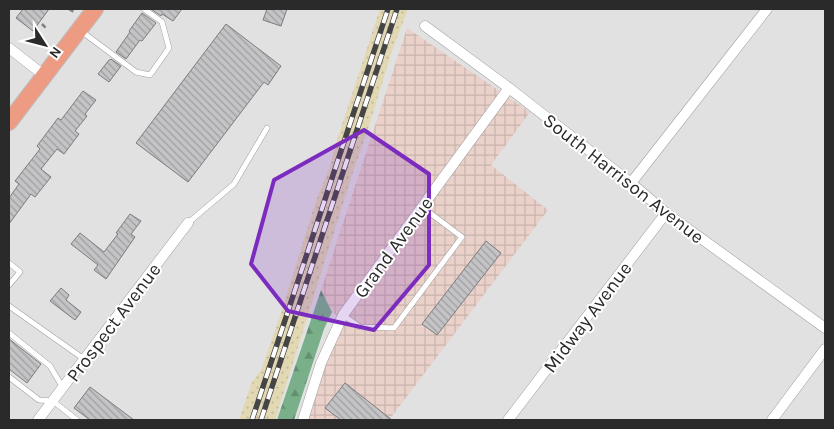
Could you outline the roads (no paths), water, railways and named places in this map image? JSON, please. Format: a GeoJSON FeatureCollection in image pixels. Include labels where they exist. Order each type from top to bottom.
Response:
{"type":"FeatureCollection","features":[{"type":"Feature","properties":{"kind":"main road"},"geometry":{"type":"LineString","coordinates":[[9,122],[95,9]]}},
{"type":"Feature","properties":{"kind":"street"},"geometry":{"type":"LineString","coordinates":[[631,184],[766,9]]}},
{"type":"Feature","properties":{"kind":"street","name":"South Harrison Avenue"},"geometry":{"type":"LineString","coordinates":[[425,26],[509,88],[666,214],[825,328]]}},
{"type":"Feature","properties":{"kind":"street"},"geometry":{"type":"LineString","coordinates":[[9,48],[45,76]]}},
{"type":"Feature","properties":{"kind":"street","name":"Grand Avenue"},"geometry":{"type":"LineString","coordinates":[[303,420],[321,363],[343,315],[509,88]]}},
{"type":"Feature","properties":{"kind":"street","name":"Midway Avenue"},"geometry":{"type":"LineString","coordinates":[[508,420],[666,214]]}},
{"type":"Feature","properties":{"kind":"street","name":"Prospect Avenue"},"geometry":{"type":"LineString","coordinates":[[38,420],[188,224]]}},
{"type":"Feature","properties":{"kind":"street"},"geometry":{"type":"LineString","coordinates":[[772,420],[825,349]]}},
{"type":"Feature","properties":{"kind":"lane"},"geometry":{"type":"LineString","coordinates":[[79,29],[136,72],[150,75],[169,48],[162,22],[144,9]]}},
{"type":"Feature","properties":{"kind":"lane"},"geometry":{"type":"LineString","coordinates":[[188,224],[234,184],[267,128]]}},
{"type":"Feature","properties":{"kind":"lane"},"geometry":{"type":"LineString","coordinates":[[343,315],[360,326],[394,328],[462,237],[422,207]]}},
{"type":"Feature","properties":{"kind":"lane"},"geometry":{"type":"LineString","coordinates":[[9,264],[20,272],[9,285]]}},
{"type":"Feature","properties":{"kind":"lane"},"geometry":{"type":"LineString","coordinates":[[9,306],[85,359]]}},
{"type":"Feature","properties":{"kind":"lane"},"geometry":{"type":"LineString","coordinates":[[9,333],[50,366],[63,388]]}},
{"type":"Feature","properties":{"kind":"lane"},"geometry":{"type":"LineString","coordinates":[[9,377],[39,400],[53,401],[77,420]]}},
{"type":"Feature","properties":{"kind":"railway"},"geometry":{"type":"LineString","coordinates":[[252,420],[388,9]]}},
{"type":"Feature","properties":{"kind":"railway"},"geometry":{"type":"LineString","coordinates":[[261,420],[397,9]]}}]}
